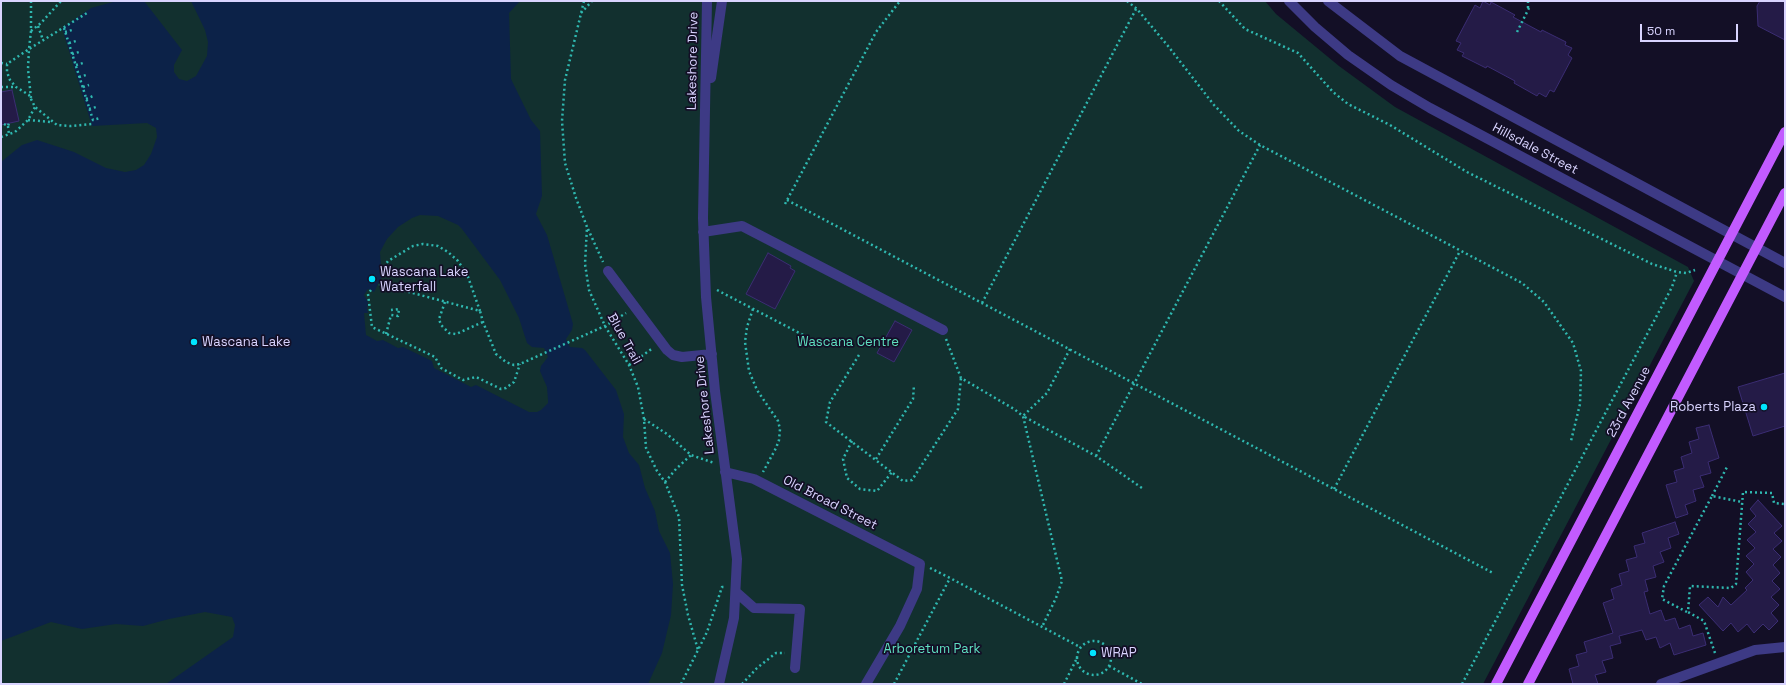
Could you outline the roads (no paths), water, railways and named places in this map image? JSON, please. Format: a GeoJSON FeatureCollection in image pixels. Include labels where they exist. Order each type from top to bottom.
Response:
{"type":"FeatureCollection","features":[{"type":"Feature","properties":{"kind":"main road","name":"23rd Avenue"},"geometry":{"type":"LineString","coordinates":[[1496,684],[1785,132]]}},
{"type":"Feature","properties":{"kind":"main road"},"geometry":{"type":"LineString","coordinates":[[1528,684],[1785,193]]}},
{"type":"Feature","properties":{"kind":"street","name":"Lakeshore Drive"},"geometry":{"type":"LineString","coordinates":[[707,1],[703,232],[705,283],[725,469],[732,512],[737,559],[734,618],[719,684]]}},
{"type":"Feature","properties":{"kind":"street","name":"Lakeshore Drive"},"geometry":{"type":"LineString","coordinates":[[704,122],[722,1]]}},
{"type":"Feature","properties":{"kind":"street","name":"Hillsdale Street"},"geometry":{"type":"LineString","coordinates":[[1289,1],[1315,27],[1348,54],[1398,89],[1444,116],[1785,296]]}},
{"type":"Feature","properties":{"kind":"street","name":"Hillsdale Street"},"geometry":{"type":"LineString","coordinates":[[1328,1],[1400,56],[1785,262]]}},
{"type":"Feature","properties":{"kind":"street"},"geometry":{"type":"LineString","coordinates":[[703,232],[742,226],[943,330]]}},
{"type":"Feature","properties":{"kind":"street"},"geometry":{"type":"LineString","coordinates":[[608,271],[661,343],[673,355],[682,357],[712,354]]}},
{"type":"Feature","properties":{"kind":"street","name":"Old Broad Street"},"geometry":{"type":"LineString","coordinates":[[725,469],[760,482],[920,564],[917,590],[900,626],[866,684]]}},
{"type":"Feature","properties":{"kind":"street"},"geometry":{"type":"LineString","coordinates":[[736,589],[754,608],[800,609],[795,668]]}},
{"type":"Feature","properties":{"kind":"street"},"geometry":{"type":"LineString","coordinates":[[1661,684],[1755,650],[1785,647]]}},
{"type":"Feature","properties":{"kind":"water","name":"Wascana Lake"},"geometry":{"type":"Polygon","coordinates":[[[117,1],[144,1],[182,50],[174,65],[174,72],[179,79],[187,81],[196,76],[207,56],[208,42],[205,30],[191,1],[520,1],[509,13],[511,79],[531,120],[540,131],[542,196],[536,214],[547,235],[573,324],[572,330],[566,339],[570,347],[582,348],[585,350],[616,390],[624,414],[623,437],[629,453],[639,465],[645,488],[655,511],[659,531],[670,553],[673,584],[671,615],[662,653],[648,684],[166,684],[233,637],[235,625],[232,617],[205,612],[143,626],[116,624],[82,629],[51,622],[1,641],[1,162],[22,145],[37,140],[74,152],[106,168],[125,172],[136,170],[144,165],[151,154],[157,137],[156,128],[147,123],[92,126],[62,28],[91,8],[117,1]],[[420,215],[412,218],[398,227],[387,239],[380,252],[381,267],[379,270],[384,272],[374,292],[368,289],[364,295],[368,302],[368,313],[364,313],[366,335],[377,341],[383,340],[398,348],[403,347],[432,361],[434,368],[471,387],[476,385],[529,412],[537,412],[541,410],[548,403],[547,387],[540,371],[541,366],[548,357],[544,348],[532,347],[527,343],[519,318],[500,280],[462,229],[458,225],[438,216],[420,215]]]}},
{"type":"Feature","properties":{"kind":"place","name":"Wascana Lake Waterfall"},"geometry":{"type":"Point","coordinates":[372,279]}},
{"type":"Feature","properties":{"kind":"place","name":"Wascana Lake"},"geometry":{"type":"Point","coordinates":[194,342]}},
{"type":"Feature","properties":{"kind":"place","name":"Roberts Plaza"},"geometry":{"type":"Point","coordinates":[1764,407]}},
{"type":"Feature","properties":{"kind":"place","name":"WRAP"},"geometry":{"type":"Point","coordinates":[1093,653]}},
{"type":"Feature","properties":{"kind":"park label","name":"Wascana Centre"},"geometry":{"type":"Point","coordinates":[848,342]}},
{"type":"Feature","properties":{"kind":"park label","name":"Arboretum Park"},"geometry":{"type":"Point","coordinates":[932,649]}}]}
